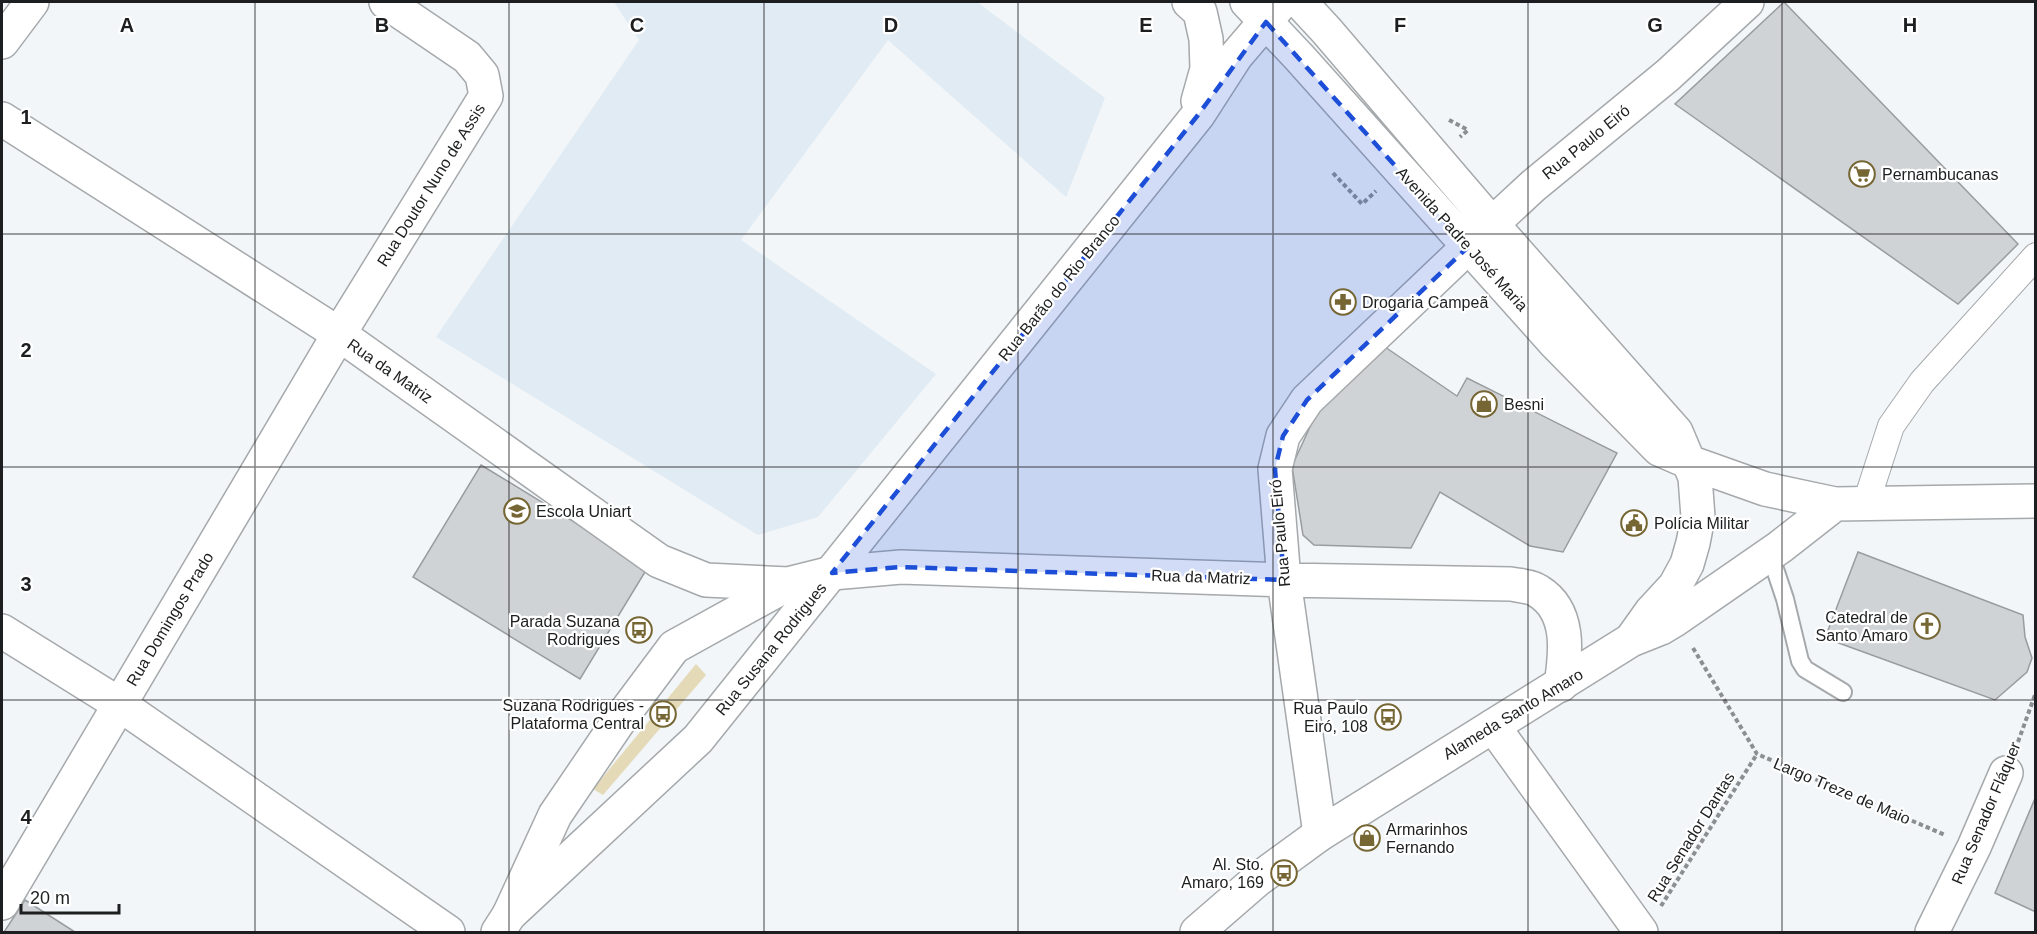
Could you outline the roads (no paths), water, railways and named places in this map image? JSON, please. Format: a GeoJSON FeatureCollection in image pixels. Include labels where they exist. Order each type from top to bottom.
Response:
{"type":"FeatureCollection","features":[{"type":"Feature","properties":{"kind":"street"},"geometry":{"type":"LineString","coordinates":[[2,42],[32,2]]}},
{"type":"Feature","properties":{"kind":"street","name":"Rua Doutor Nuno de Assis"},"geometry":{"type":"LineString","coordinates":[[339,334],[486,96],[482,75],[467,57],[386,2]]}},
{"type":"Feature","properties":{"kind":"street"},"geometry":{"type":"LineString","coordinates":[[1189,2],[1200,12],[1206,39],[1207,69],[1198,96],[1198,115]]}},
{"type":"Feature","properties":{"kind":"street","name":"Avenida Padre José Maria"},"geometry":{"type":"LineString","coordinates":[[1300,2],[1676,432],[1689,462]]}},
{"type":"Feature","properties":{"kind":"street","name":"Rua Paulo Eiró"},"geometry":{"type":"LineString","coordinates":[[1320,834],[1284,580],[1275,469],[1283,436],[1307,400],[1492,224],[1533,186],[1668,75],[1747,2]]}},
{"type":"Feature","properties":{"kind":"street","name":"Rua Barão do Rio Branco"},"geometry":{"type":"LineString","coordinates":[[832,573],[1198,115],[1265,8]]}},
{"type":"Feature","properties":{"kind":"street","name":"Avenida Padre José Maria"},"geometry":{"type":"LineString","coordinates":[[1265,8],[1299,57],[1468,247],[1555,343],[1659,449],[1765,489],[1851,504]]}},
{"type":"Feature","properties":{"kind":"street","name":"Rua da Matriz"},"geometry":{"type":"LineString","coordinates":[[2,119],[339,334],[659,561],[706,580],[788,584]]}},
{"type":"Feature","properties":{"kind":"street"},"geometry":{"type":"LineString","coordinates":[[2036,256],[1922,382],[1892,426],[1851,504],[2036,501]]}},
{"type":"Feature","properties":{"kind":"street","name":"Rua Domingos Prado"},"geometry":{"type":"LineString","coordinates":[[2,903],[339,334]]}},
{"type":"Feature","properties":{"kind":"street"},"geometry":{"type":"LineString","coordinates":[[1631,640],[1651,612],[1675,586],[1687,564],[1698,517],[1695,477],[1689,462]]}},
{"type":"Feature","properties":{"kind":"street","name":"Alameda Santo Amaro"},"geometry":{"type":"LineString","coordinates":[[1197,933],[1257,880],[1320,834],[1631,640],[1661,628],[1676,619],[1770,554],[1851,504]]}},
{"type":"Feature","properties":{"kind":"street","name":"Rua da Matriz"},"geometry":{"type":"LineString","coordinates":[[832,573],[901,567],[1284,580],[1511,584],[1537,590],[1549,599],[1559,615],[1564,634],[1565,656],[1561,685]]}},
{"type":"Feature","properties":{"kind":"street","name":"Rua Susana Rodrigues"},"geometry":{"type":"LineString","coordinates":[[504,924],[555,815],[621,718],[674,647],[788,584],[832,573]]}},
{"type":"Feature","properties":{"kind":"street","name":"Rua Susana Rodrigues"},"geometry":{"type":"LineString","coordinates":[[504,924],[698,740],[832,573]]}},
{"type":"Feature","properties":{"kind":"street"},"geometry":{"type":"LineString","coordinates":[[2,631],[119,704],[448,933]]}},
{"type":"Feature","properties":{"kind":"street"},"geometry":{"type":"LineString","coordinates":[[1493,726],[1649,923]]}},
{"type":"Feature","properties":{"kind":"street","name":"Rua Senador Fláquer"},"geometry":{"type":"LineString","coordinates":[[1932,933],[1974,847],[2006,773]]}},
{"type":"Feature","properties":{"kind":"lane"},"geometry":{"type":"LineString","coordinates":[[1770,554],[1785,599],[1800,661],[1805,669],[1844,692]]}},
{"type":"Feature","properties":{"kind":"place","name":"Pernambucanas"},"geometry":{"type":"Point","coordinates":[1862,174]}},
{"type":"Feature","properties":{"kind":"place","name":"Drogaria Campeã"},"geometry":{"type":"Point","coordinates":[1343,302]}},
{"type":"Feature","properties":{"kind":"place","name":"Besni"},"geometry":{"type":"Point","coordinates":[1484,404]}},
{"type":"Feature","properties":{"kind":"place","name":"Escola Uniart"},"geometry":{"type":"Point","coordinates":[517,511]}},
{"type":"Feature","properties":{"kind":"place","name":"Polícia Militar"},"geometry":{"type":"Point","coordinates":[1634,523]}},
{"type":"Feature","properties":{"kind":"place","name":"Catedral de Santo Amaro"},"geometry":{"type":"Point","coordinates":[1927,626]}},
{"type":"Feature","properties":{"kind":"place","name":"Parada Suzana Rodrigues"},"geometry":{"type":"Point","coordinates":[639,630]}},
{"type":"Feature","properties":{"kind":"place","name":"Suzana Rodrigues - Plataforma Central"},"geometry":{"type":"Point","coordinates":[663,714]}},
{"type":"Feature","properties":{"kind":"place","name":"Rua Paulo Eiró, 108"},"geometry":{"type":"Point","coordinates":[1388,717]}},
{"type":"Feature","properties":{"kind":"place","name":"Armarinhos Fernando"},"geometry":{"type":"Point","coordinates":[1367,838]}},
{"type":"Feature","properties":{"kind":"place","name":"Al. Sto. Amaro, 169"},"geometry":{"type":"Point","coordinates":[1284,873]}}]}
